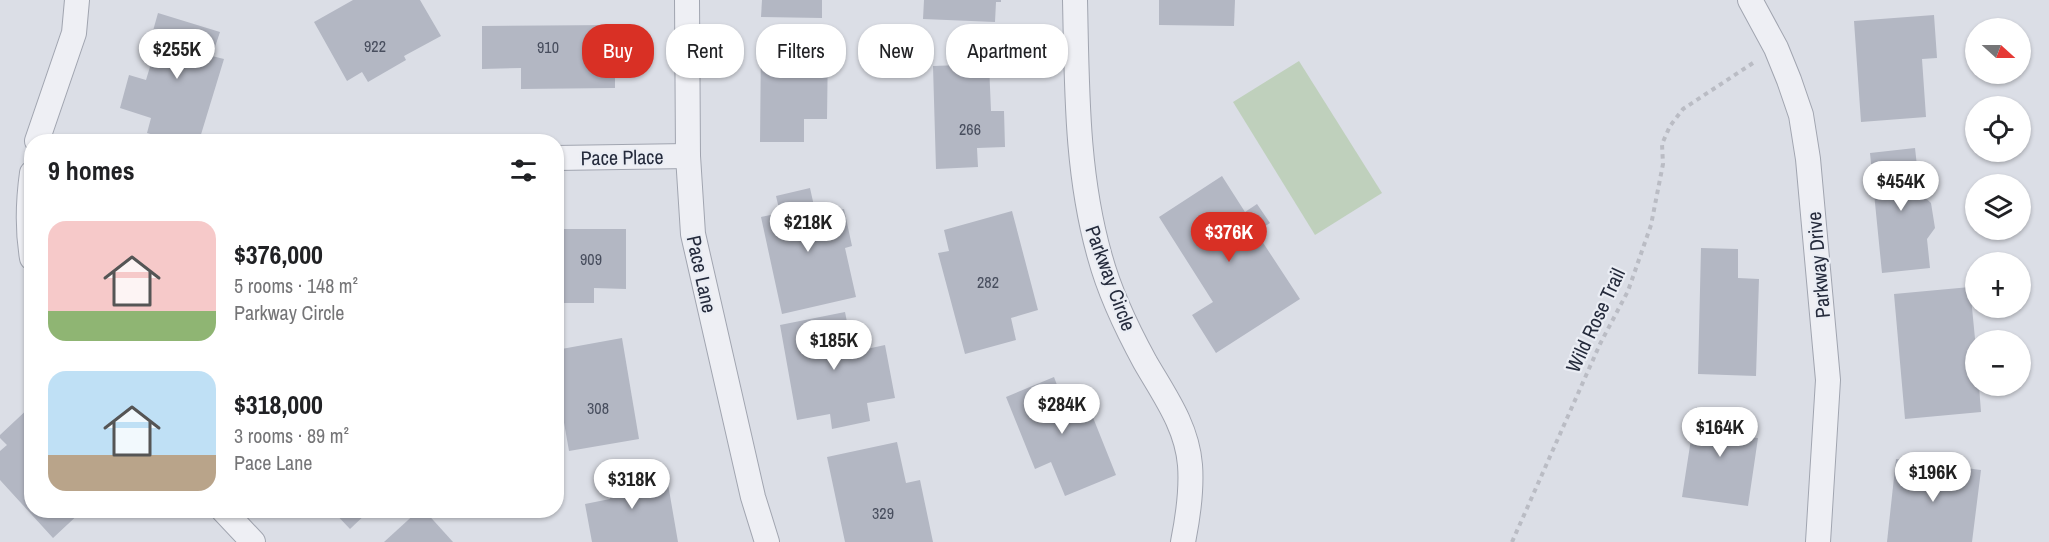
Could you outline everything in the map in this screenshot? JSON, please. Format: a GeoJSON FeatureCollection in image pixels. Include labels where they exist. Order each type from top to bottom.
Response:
{"type":"FeatureCollection","features":[{"type":"Feature","properties":{"kind":"street"},"geometry":{"type":"LineString","coordinates":[[40,134],[74,33],[77,0]]}},
{"type":"Feature","properties":{"kind":"street","name":"Pace Lane"},"geometry":{"type":"LineString","coordinates":[[687,0],[688,156],[693,234],[753,497],[767,542]]}},
{"type":"Feature","properties":{"kind":"street","name":"Parkway Circle"},"geometry":{"type":"LineString","coordinates":[[1075,0],[1078,134],[1089,218],[1114,297],[1146,363],[1177,417],[1185,439],[1190,464],[1190,492],[1183,542]]}},
{"type":"Feature","properties":{"kind":"street","name":"Parkway Drive"},"geometry":{"type":"LineString","coordinates":[[1750,0],[1776,48],[1801,115],[1808,159],[1826,355],[1827,404],[1818,542]]}},
{"type":"Feature","properties":{"kind":"street","name":"Pace Place"},"geometry":{"type":"LineString","coordinates":[[564,158],[688,156]]}},
{"type":"Feature","properties":{"kind":"street"},"geometry":{"type":"LineString","coordinates":[[230,518],[253,542]]}},
{"type":"Feature","properties":{"kind":"path","name":"Wild Rose Trail"},"geometry":{"type":"LineString","coordinates":[[1512,542],[1600,344],[1628,291],[1653,217],[1663,164],[1662,144],[1670,126],[1683,109],[1776,48]]}},
{"type":"Feature","properties":{"kind":"green space"},"geometry":{"type":"Polygon","coordinates":[[[1299,61],[1382,193],[1315,235],[1233,102],[1299,61]]]}},
{"type":"Feature","properties":{"kind":"building"},"geometry":{"type":"Polygon","coordinates":[[[353,0],[420,0],[441,36],[404,56],[406,60],[368,82],[362,72],[347,81],[314,22],[353,0]]]}},
{"type":"Feature","properties":{"kind":"building"},"geometry":{"type":"Polygon","coordinates":[[[762,0],[822,0],[822,18],[761,17],[762,0]]]}},
{"type":"Feature","properties":{"kind":"building"},"geometry":{"type":"Polygon","coordinates":[[[924,0],[1001,0],[1001,2],[996,2],[995,22],[923,19],[924,0]]]}},
{"type":"Feature","properties":{"kind":"building"},"geometry":{"type":"Polygon","coordinates":[[[1159,0],[1235,0],[1234,26],[1159,25],[1159,0]]]}},
{"type":"Feature","properties":{"kind":"building"},"geometry":{"type":"Polygon","coordinates":[[[158,13],[220,32],[212,56],[224,59],[201,134],[147,133],[151,118],[120,108],[129,75],[146,80],[156,47],[149,45],[158,13]]]}},
{"type":"Feature","properties":{"kind":"building"},"geometry":{"type":"Polygon","coordinates":[[[1934,15],[1937,58],[1922,59],[1926,117],[1861,122],[1854,21],[1934,15]]]}},
{"type":"Feature","properties":{"kind":"building"},"geometry":{"type":"Polygon","coordinates":[[[582,25],[582,78],[615,78],[615,88],[521,89],[521,68],[482,69],[482,26],[582,25]]]}},
{"type":"Feature","properties":{"kind":"building"},"geometry":{"type":"Polygon","coordinates":[[[934,66],[946,66],[946,78],[990,78],[991,111],[1004,111],[1005,147],[977,148],[978,167],[936,169],[934,66]]]}},
{"type":"Feature","properties":{"kind":"building"},"geometry":{"type":"Polygon","coordinates":[[[761,78],[828,78],[827,119],[804,119],[804,142],[760,142],[761,78]]]}},
{"type":"Feature","properties":{"kind":"building"},"geometry":{"type":"Polygon","coordinates":[[[1915,148],[1920,193],[1931,203],[1935,228],[1927,239],[1930,268],[1882,273],[1870,153],[1915,148]]]}},
{"type":"Feature","properties":{"kind":"building"},"geometry":{"type":"Polygon","coordinates":[[[1222,176],[1245,212],[1257,204],[1270,223],[1256,232],[1300,299],[1216,353],[1192,315],[1213,302],[1159,217],[1222,176]]]}},
{"type":"Feature","properties":{"kind":"building"},"geometry":{"type":"Polygon","coordinates":[[[810,188],[816,215],[844,209],[852,246],[845,248],[856,297],[782,314],[761,217],[780,213],[776,196],[810,188]]]}},
{"type":"Feature","properties":{"kind":"building"},"geometry":{"type":"Polygon","coordinates":[[[1012,211],[1038,310],[1011,318],[1016,340],[965,354],[938,253],[949,251],[944,230],[1012,211]]]}},
{"type":"Feature","properties":{"kind":"building"},"geometry":{"type":"Polygon","coordinates":[[[564,229],[626,229],[626,289],[594,288],[594,303],[564,303],[564,229]]]}},
{"type":"Feature","properties":{"kind":"building"},"geometry":{"type":"Polygon","coordinates":[[[1701,248],[1738,249],[1738,278],[1759,279],[1756,376],[1698,374],[1701,248]]]}},
{"type":"Feature","properties":{"kind":"building"},"geometry":{"type":"Polygon","coordinates":[[[1965,287],[1965,318],[1973,318],[1974,330],[1965,330],[1965,396],[1980,396],[1981,412],[1905,419],[1894,294],[1965,287]]]}},
{"type":"Feature","properties":{"kind":"building"},"geometry":{"type":"Polygon","coordinates":[[[845,312],[853,352],[885,345],[895,398],[867,403],[870,421],[832,429],[830,414],[797,420],[780,325],[845,312]]]}},
{"type":"Feature","properties":{"kind":"building"},"geometry":{"type":"Polygon","coordinates":[[[622,338],[639,439],[569,451],[564,423],[564,349],[622,338]]]}},
{"type":"Feature","properties":{"kind":"building"},"geometry":{"type":"Polygon","coordinates":[[[1054,377],[1060,393],[1080,385],[1116,475],[1065,496],[1051,462],[1035,469],[1006,397],[1054,377]]]}},
{"type":"Feature","properties":{"kind":"building"},"geometry":{"type":"Polygon","coordinates":[[[1696,407],[1750,414],[1747,437],[1758,438],[1748,506],[1682,497],[1696,407]]]}},
{"type":"Feature","properties":{"kind":"building"},"geometry":{"type":"Polygon","coordinates":[[[24,412],[24,506],[0,480],[0,451],[7,445],[0,435],[24,412]]]}},
{"type":"Feature","properties":{"kind":"building"},"geometry":{"type":"Polygon","coordinates":[[[897,442],[906,483],[920,480],[933,542],[845,542],[827,457],[897,442]]]}},
{"type":"Feature","properties":{"kind":"building"},"geometry":{"type":"Polygon","coordinates":[[[1896,459],[1981,470],[1972,542],[1887,542],[1896,459]]]}},
{"type":"Feature","properties":{"kind":"building"},"geometry":{"type":"Polygon","coordinates":[[[644,464],[648,488],[668,484],[678,542],[592,542],[585,504],[610,499],[605,471],[644,464]]]}},
{"type":"Feature","properties":{"kind":"building"},"geometry":{"type":"Polygon","coordinates":[[[35,518],[74,518],[53,538],[35,518]]]}},
{"type":"Feature","properties":{"kind":"building"},"geometry":{"type":"Polygon","coordinates":[[[340,518],[362,518],[350,529],[340,518]]]}},
{"type":"Feature","properties":{"kind":"building"},"geometry":{"type":"Polygon","coordinates":[[[410,518],[431,518],[453,542],[384,542],[410,518]]]}}]}
